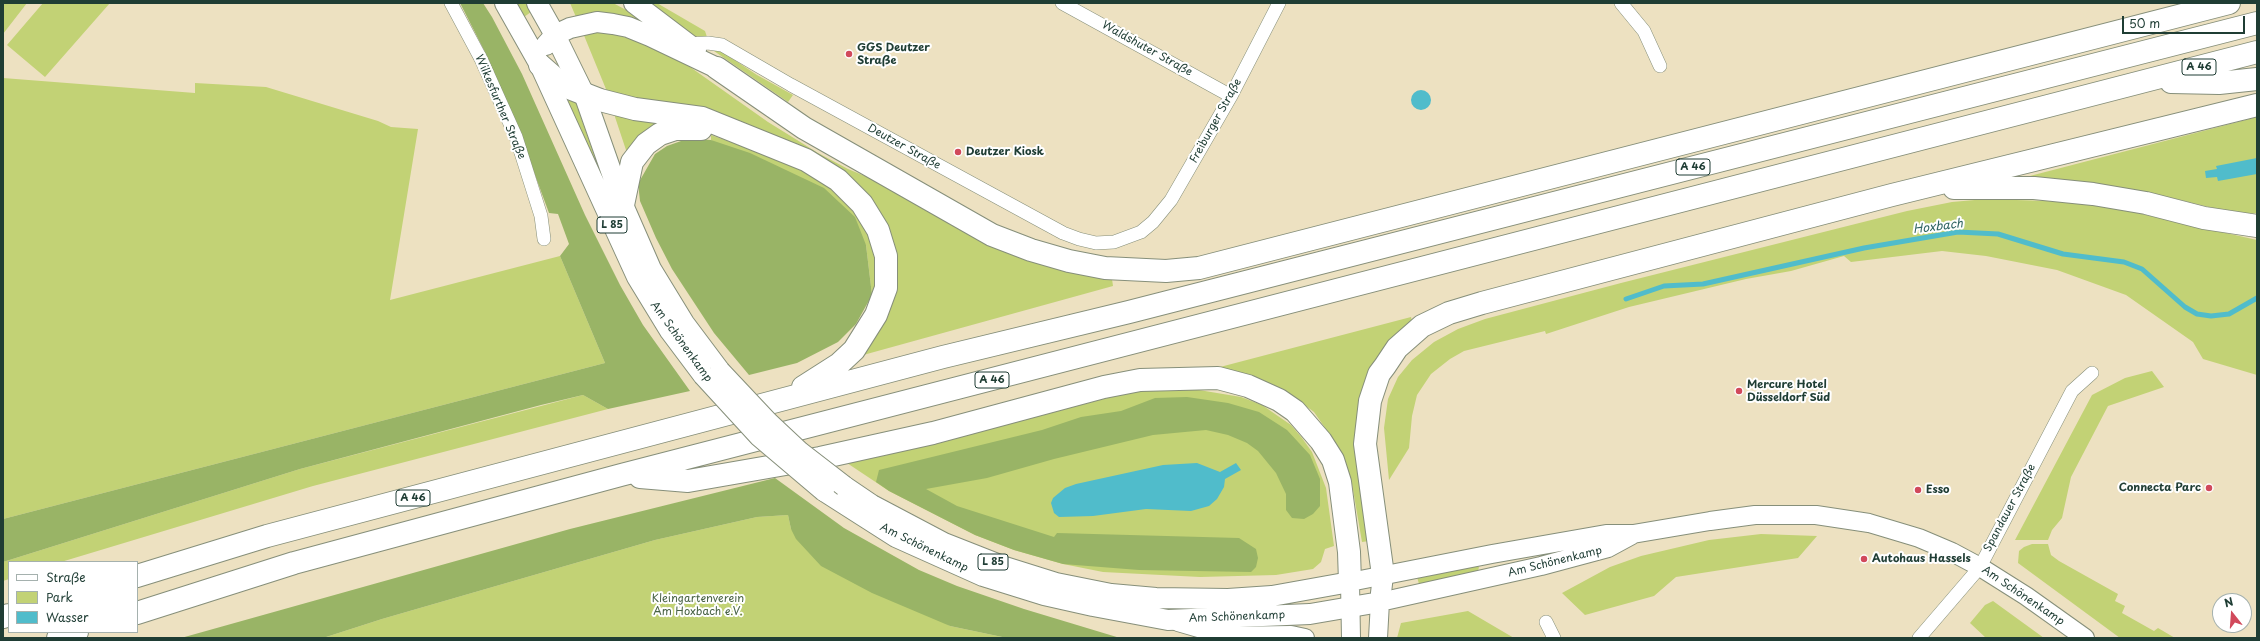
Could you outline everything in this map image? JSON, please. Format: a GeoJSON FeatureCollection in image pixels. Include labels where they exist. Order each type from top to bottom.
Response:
{"type":"FeatureCollection","features":[{"type":"Feature","properties":{"kind":"highway"},"geometry":{"type":"LineString","coordinates":[[2121,30],[2179,3]]}},
{"type":"Feature","properties":{"kind":"highway"},"geometry":{"type":"LineString","coordinates":[[717,68],[804,128],[992,235],[1031,250],[1069,262],[1105,268],[1166,271],[1199,268],[2229,3]]}},
{"type":"Feature","properties":{"kind":"highway","name":"A 46"},"geometry":{"type":"LineString","coordinates":[[138,576],[267,536],[780,399],[942,357],[1129,312],[2257,23]]}},
{"type":"Feature","properties":{"kind":"highway","name":"A 46"},"geometry":{"type":"LineString","coordinates":[[138,613],[294,563],[621,475],[2257,52]]}},
{"type":"Feature","properties":{"kind":"highway"},"geometry":{"type":"LineString","coordinates":[[540,65],[564,86],[584,94],[635,109],[702,118],[806,160],[838,180],[862,204],[878,230],[886,256],[886,288],[876,315],[864,337],[839,364],[780,399]]}},
{"type":"Feature","properties":{"kind":"highway"},"geometry":{"type":"LineString","coordinates":[[2142,82],[2219,83],[2257,79]]}},
{"type":"Feature","properties":{"kind":"highway"},"geometry":{"type":"LineString","coordinates":[[1383,575],[1365,444],[1370,401],[1379,374],[1397,348],[1422,326],[1449,313],[1482,303],[1892,196],[2257,105]]}},
{"type":"Feature","properties":{"kind":"highway"},"geometry":{"type":"LineString","coordinates":[[622,205],[632,162],[638,152],[653,138],[668,131],[684,128],[738,132]]}},
{"type":"Feature","properties":{"kind":"highway"},"geometry":{"type":"LineString","coordinates":[[1892,196],[1955,188],[2034,188],[2093,194],[2146,203],[2204,218],[2257,226]]}},
{"type":"Feature","properties":{"kind":"highway"},"geometry":{"type":"LineString","coordinates":[[1129,312],[1199,268]]}},
{"type":"Feature","properties":{"kind":"highway"},"geometry":{"type":"LineString","coordinates":[[621,475],[688,481],[820,458],[926,434],[1104,387],[1140,380],[1218,378],[1248,386],[1279,400],[1295,411],[1320,441],[1333,460],[1340,482],[1349,552],[1350,582]]}},
{"type":"Feature","properties":{"kind":"highway"},"geometry":{"type":"LineString","coordinates":[[58,638],[74,633]]}},
{"type":"Feature","properties":{"kind":"main road","name":"Am Schönenkamp"},"geometry":{"type":"LineString","coordinates":[[505,3],[540,65],[637,277],[670,331],[711,373],[800,452],[844,486],[872,505],[944,543],[1005,567],[1056,583],[1110,594],[1164,598],[1228,599],[1272,596],[1606,534],[1632,534],[1755,515],[1816,515],[1868,523],[1920,538],[1980,567],[2085,638]]}},
{"type":"Feature","properties":{"kind":"main road","name":"Am Schönenkamp"},"geometry":{"type":"LineString","coordinates":[[537,3],[555,35],[584,94],[622,205],[634,234],[665,294],[711,373],[759,436],[824,491],[896,536],[983,576],[1044,595],[1168,620],[1310,614],[1368,604],[1541,566],[1608,548],[1632,534]]}},
{"type":"Feature","properties":{"kind":"main road"},"geometry":{"type":"LineString","coordinates":[[634,3],[717,68]]}},
{"type":"Feature","properties":{"kind":"main road"},"geometry":{"type":"LineString","coordinates":[[540,65],[544,48],[555,35],[570,28],[597,22],[628,27],[717,68]]}},
{"type":"Feature","properties":{"kind":"main road"},"geometry":{"type":"LineString","coordinates":[[1351,638],[1383,575]]}},
{"type":"Feature","properties":{"kind":"main road"},"geometry":{"type":"LineString","coordinates":[[1350,582],[1368,604],[1378,634]]}},
{"type":"Feature","properties":{"kind":"main road"},"geometry":{"type":"LineString","coordinates":[[1168,620],[1226,636],[1291,634],[1305,638]]}},
{"type":"Feature","properties":{"kind":"street","name":"Wilkesfurther Straße"},"geometry":{"type":"LineString","coordinates":[[451,3],[481,59],[516,137],[541,216],[544,239]]}},
{"type":"Feature","properties":{"kind":"street","name":"Waldshuter Straße"},"geometry":{"type":"LineString","coordinates":[[1062,3],[1231,96]]}},
{"type":"Feature","properties":{"kind":"street","name":"Freiburger Straße"},"geometry":{"type":"LineString","coordinates":[[1141,232],[1171,200],[1231,96],[1279,3]]}},
{"type":"Feature","properties":{"kind":"street"},"geometry":{"type":"LineString","coordinates":[[1621,3],[1644,31],[1660,66]]}},
{"type":"Feature","properties":{"kind":"street","name":"Deutzer Straße"},"geometry":{"type":"LineString","coordinates":[[669,46],[708,43],[722,46],[1063,233],[1096,243],[1114,242],[1141,232]]}},
{"type":"Feature","properties":{"kind":"street","name":"Spandauer Straße"},"geometry":{"type":"LineString","coordinates":[[1919,638],[1980,567],[2072,391],[2092,373]]}},
{"type":"Feature","properties":{"kind":"street"},"geometry":{"type":"LineString","coordinates":[[1546,622],[1554,638]]}},
{"type":"Feature","properties":{"kind":"green space"},"geometry":{"type":"Polygon","coordinates":[[[3,3],[27,3],[3,34],[3,3]]]}},
{"type":"Feature","properties":{"kind":"green space"},"geometry":{"type":"Polygon","coordinates":[[[43,3],[110,3],[45,77],[7,45],[43,3]]]}},
{"type":"Feature","properties":{"kind":"green space"},"geometry":{"type":"Polygon","coordinates":[[[460,3],[483,3],[492,17],[522,74],[585,215],[620,285],[643,325],[690,391],[608,409],[583,395],[541,405],[300,469],[3,562],[3,519],[605,363],[560,256],[569,244],[558,214],[549,213],[521,137],[486,54],[460,3]]]}},
{"type":"Feature","properties":{"kind":"green space"},"geometry":{"type":"Polygon","coordinates":[[[515,3],[526,3],[531,12],[524,17],[515,3]]]}},
{"type":"Feature","properties":{"kind":"green space"},"geometry":{"type":"Polygon","coordinates":[[[570,3],[613,3],[630,12],[637,18],[635,20],[591,13],[576,17],[570,3]]]}},
{"type":"Feature","properties":{"kind":"green space"},"geometry":{"type":"Polygon","coordinates":[[[649,3],[657,3],[705,31],[707,37],[693,36],[649,3]]]}},
{"type":"Feature","properties":{"kind":"green space"},"geometry":{"type":"Polygon","coordinates":[[[583,33],[610,33],[644,43],[683,62],[768,122],[818,153],[848,169],[1112,279],[1113,286],[856,357],[892,292],[845,174],[608,94],[583,33]]]}},
{"type":"Feature","properties":{"kind":"green space"},"geometry":{"type":"Polygon","coordinates":[[[714,51],[721,51],[757,75],[793,95],[788,102],[714,51]]]}},
{"type":"Feature","properties":{"kind":"green space"},"geometry":{"type":"Polygon","coordinates":[[[3,78],[195,93],[195,83],[266,87],[378,121],[391,127],[418,129],[390,300],[560,256],[605,363],[3,519],[3,78]]]}},
{"type":"Feature","properties":{"kind":"green space"},"geometry":{"type":"Polygon","coordinates":[[[565,97],[575,100],[595,158],[594,159],[565,97]]]}},
{"type":"Feature","properties":{"kind":"green space"},"geometry":{"type":"Polygon","coordinates":[[[614,114],[658,121],[658,124],[627,153],[614,114]]]}},
{"type":"Feature","properties":{"kind":"green space"},"geometry":{"type":"Polygon","coordinates":[[[2257,117],[2257,213],[2242,215],[2176,199],[2107,186],[2026,177],[2257,117]]]}},
{"type":"Feature","properties":{"kind":"green space"},"geometry":{"type":"Polygon","coordinates":[[[711,135],[802,168],[850,200],[874,241],[878,276],[872,295],[866,245],[711,140],[711,135]]]}},
{"type":"Feature","properties":{"kind":"green space"},"geometry":{"type":"Polygon","coordinates":[[[696,139],[711,140],[750,153],[824,188],[855,217],[866,245],[872,295],[856,324],[838,342],[797,363],[749,375],[714,333],[672,269],[656,238],[640,201],[639,192],[639,182],[655,154],[667,146],[681,141],[696,139]]]}},
{"type":"Feature","properties":{"kind":"green space"},"geometry":{"type":"Polygon","coordinates":[[[1986,199],[2077,202],[2133,212],[2257,240],[2257,375],[2203,359],[2193,342],[2126,295],[2057,270],[1986,256],[1942,251],[1851,262],[1844,256],[1791,271],[1746,279],[1629,307],[1546,334],[1545,331],[1464,351],[1450,359],[1431,374],[1417,395],[1412,416],[1409,448],[1389,480],[1384,428],[1388,399],[1398,377],[1412,360],[1434,342],[1458,329],[1485,319],[1621,283],[1907,211],[1952,202],[1986,199]]]}},
{"type":"Feature","properties":{"kind":"green space"},"geometry":{"type":"Polygon","coordinates":[[[1411,317],[1412,321],[1378,358],[1369,541],[1362,542],[1352,484],[1346,463],[1337,445],[1314,412],[1298,400],[1221,372],[1220,367],[1411,317]]]}},
{"type":"Feature","properties":{"kind":"green space"},"geometry":{"type":"Polygon","coordinates":[[[2152,371],[2164,387],[2108,406],[2071,477],[2062,518],[2052,530],[2048,540],[2015,540],[2092,395],[2125,378],[2152,371]]]}},
{"type":"Feature","properties":{"kind":"green space"},"geometry":{"type":"Polygon","coordinates":[[[1181,387],[1241,397],[1262,405],[1291,425],[1302,438],[1312,452],[1326,488],[1334,546],[1325,549],[1321,562],[1313,569],[1276,575],[1200,577],[1103,572],[1063,564],[1014,550],[975,535],[889,491],[847,463],[1032,418],[1107,398],[1143,390],[1181,387]]]}},
{"type":"Feature","properties":{"kind":"green space"},"geometry":{"type":"Polygon","coordinates":[[[583,395],[608,409],[313,486],[64,561],[8,561],[8,579],[3,581],[3,562],[300,469],[583,395]]]}},
{"type":"Feature","properties":{"kind":"green space"},"geometry":{"type":"Polygon","coordinates":[[[1187,397],[1228,403],[1259,412],[1287,430],[1310,455],[1320,479],[1320,506],[1313,514],[1304,519],[1292,518],[1286,510],[1286,494],[1276,473],[1258,451],[1247,443],[1228,435],[1206,430],[1153,435],[1054,459],[987,478],[926,489],[957,506],[1054,537],[1057,533],[1239,538],[1256,549],[1258,558],[1256,567],[1251,572],[1139,570],[1063,564],[1014,550],[975,535],[889,491],[876,482],[879,470],[1042,430],[1081,417],[1121,411],[1155,398],[1187,397]]]}},
{"type":"Feature","properties":{"kind":"green space"},"geometry":{"type":"Polygon","coordinates":[[[775,478],[844,528],[919,570],[957,586],[1024,609],[1120,638],[1007,638],[950,626],[872,593],[821,566],[796,539],[791,529],[788,515],[757,517],[655,540],[382,619],[323,638],[181,638],[570,529],[775,478]]]}},
{"type":"Feature","properties":{"kind":"green space","name":"Kleingartenverein Am Hoxbach e.V."},"geometry":{"type":"Polygon","coordinates":[[[788,515],[791,529],[950,626],[1007,638],[323,638],[382,619],[655,540],[757,517],[788,515]]]}},
{"type":"Feature","properties":{"kind":"green space"},"geometry":{"type":"Polygon","coordinates":[[[1761,534],[1817,536],[1798,558],[1676,577],[1654,596],[1585,615],[1562,593],[1610,567],[1641,556],[1709,540],[1761,534]]]}},
{"type":"Feature","properties":{"kind":"green space"},"geometry":{"type":"Polygon","coordinates":[[[2032,544],[2048,544],[2051,555],[2059,561],[2118,594],[2115,601],[2125,606],[2122,613],[2154,631],[2158,628],[2175,638],[2120,638],[2018,563],[2019,551],[2032,544]]]}},
{"type":"Feature","properties":{"kind":"green space"},"geometry":{"type":"Polygon","coordinates":[[[1477,566],[1479,567],[1478,571],[1419,584],[1417,577],[1477,566]]]}},
{"type":"Feature","properties":{"kind":"green space"},"geometry":{"type":"Polygon","coordinates":[[[1993,601],[2044,638],[1986,638],[1970,623],[1985,605],[1993,601]]]}},
{"type":"Feature","properties":{"kind":"green space"},"geometry":{"type":"Polygon","coordinates":[[[1468,611],[1514,638],[1397,638],[1401,623],[1468,611]]]}},
{"type":"Feature","properties":{"kind":"water"},"geometry":{"type":"Polygon","coordinates":[[[1421,90],[1428,93],[1431,100],[1428,107],[1421,110],[1414,107],[1411,100],[1414,93],[1421,90]]]}},
{"type":"Feature","properties":{"kind":"water"},"geometry":{"type":"Polygon","coordinates":[[[2257,158],[2257,174],[2218,181],[2217,177],[2206,178],[2205,171],[2217,169],[2216,166],[2257,158]]]}},
{"type":"Feature","properties":{"kind":"water"},"geometry":{"type":"Polygon","coordinates":[[[1197,463],[1220,472],[1236,463],[1241,470],[1225,479],[1224,487],[1217,499],[1209,506],[1191,511],[1146,509],[1093,516],[1059,517],[1054,513],[1051,503],[1053,498],[1065,488],[1076,484],[1163,465],[1197,463]]]}},
{"type":"Feature","properties":{"kind":"waterway","name":"Hoxbach"},"geometry":{"type":"LineString","coordinates":[[1626,299],[1664,286],[1703,284],[1864,248],[1958,232],[1998,234],[2063,254],[2124,262],[2142,269],[2185,307],[2197,314],[2211,316],[2229,314],[2257,298]]}},
{"type":"Feature","properties":{"kind":"place","name":"GGS Deutzer Straße"},"geometry":{"type":"Point","coordinates":[849,54]}},
{"type":"Feature","properties":{"kind":"place","name":"Deutzer Kiosk"},"geometry":{"type":"Point","coordinates":[958,152]}},
{"type":"Feature","properties":{"kind":"place","name":"Mercure Hotel Düsseldorf Süd"},"geometry":{"type":"Point","coordinates":[1739,391]}},
{"type":"Feature","properties":{"kind":"place","name":"Connecta Parc"},"geometry":{"type":"Point","coordinates":[2209,488]}},
{"type":"Feature","properties":{"kind":"place","name":"Esso"},"geometry":{"type":"Point","coordinates":[1918,490]}},
{"type":"Feature","properties":{"kind":"place","name":"Autohaus Hassels"},"geometry":{"type":"Point","coordinates":[1864,559]}}]}
